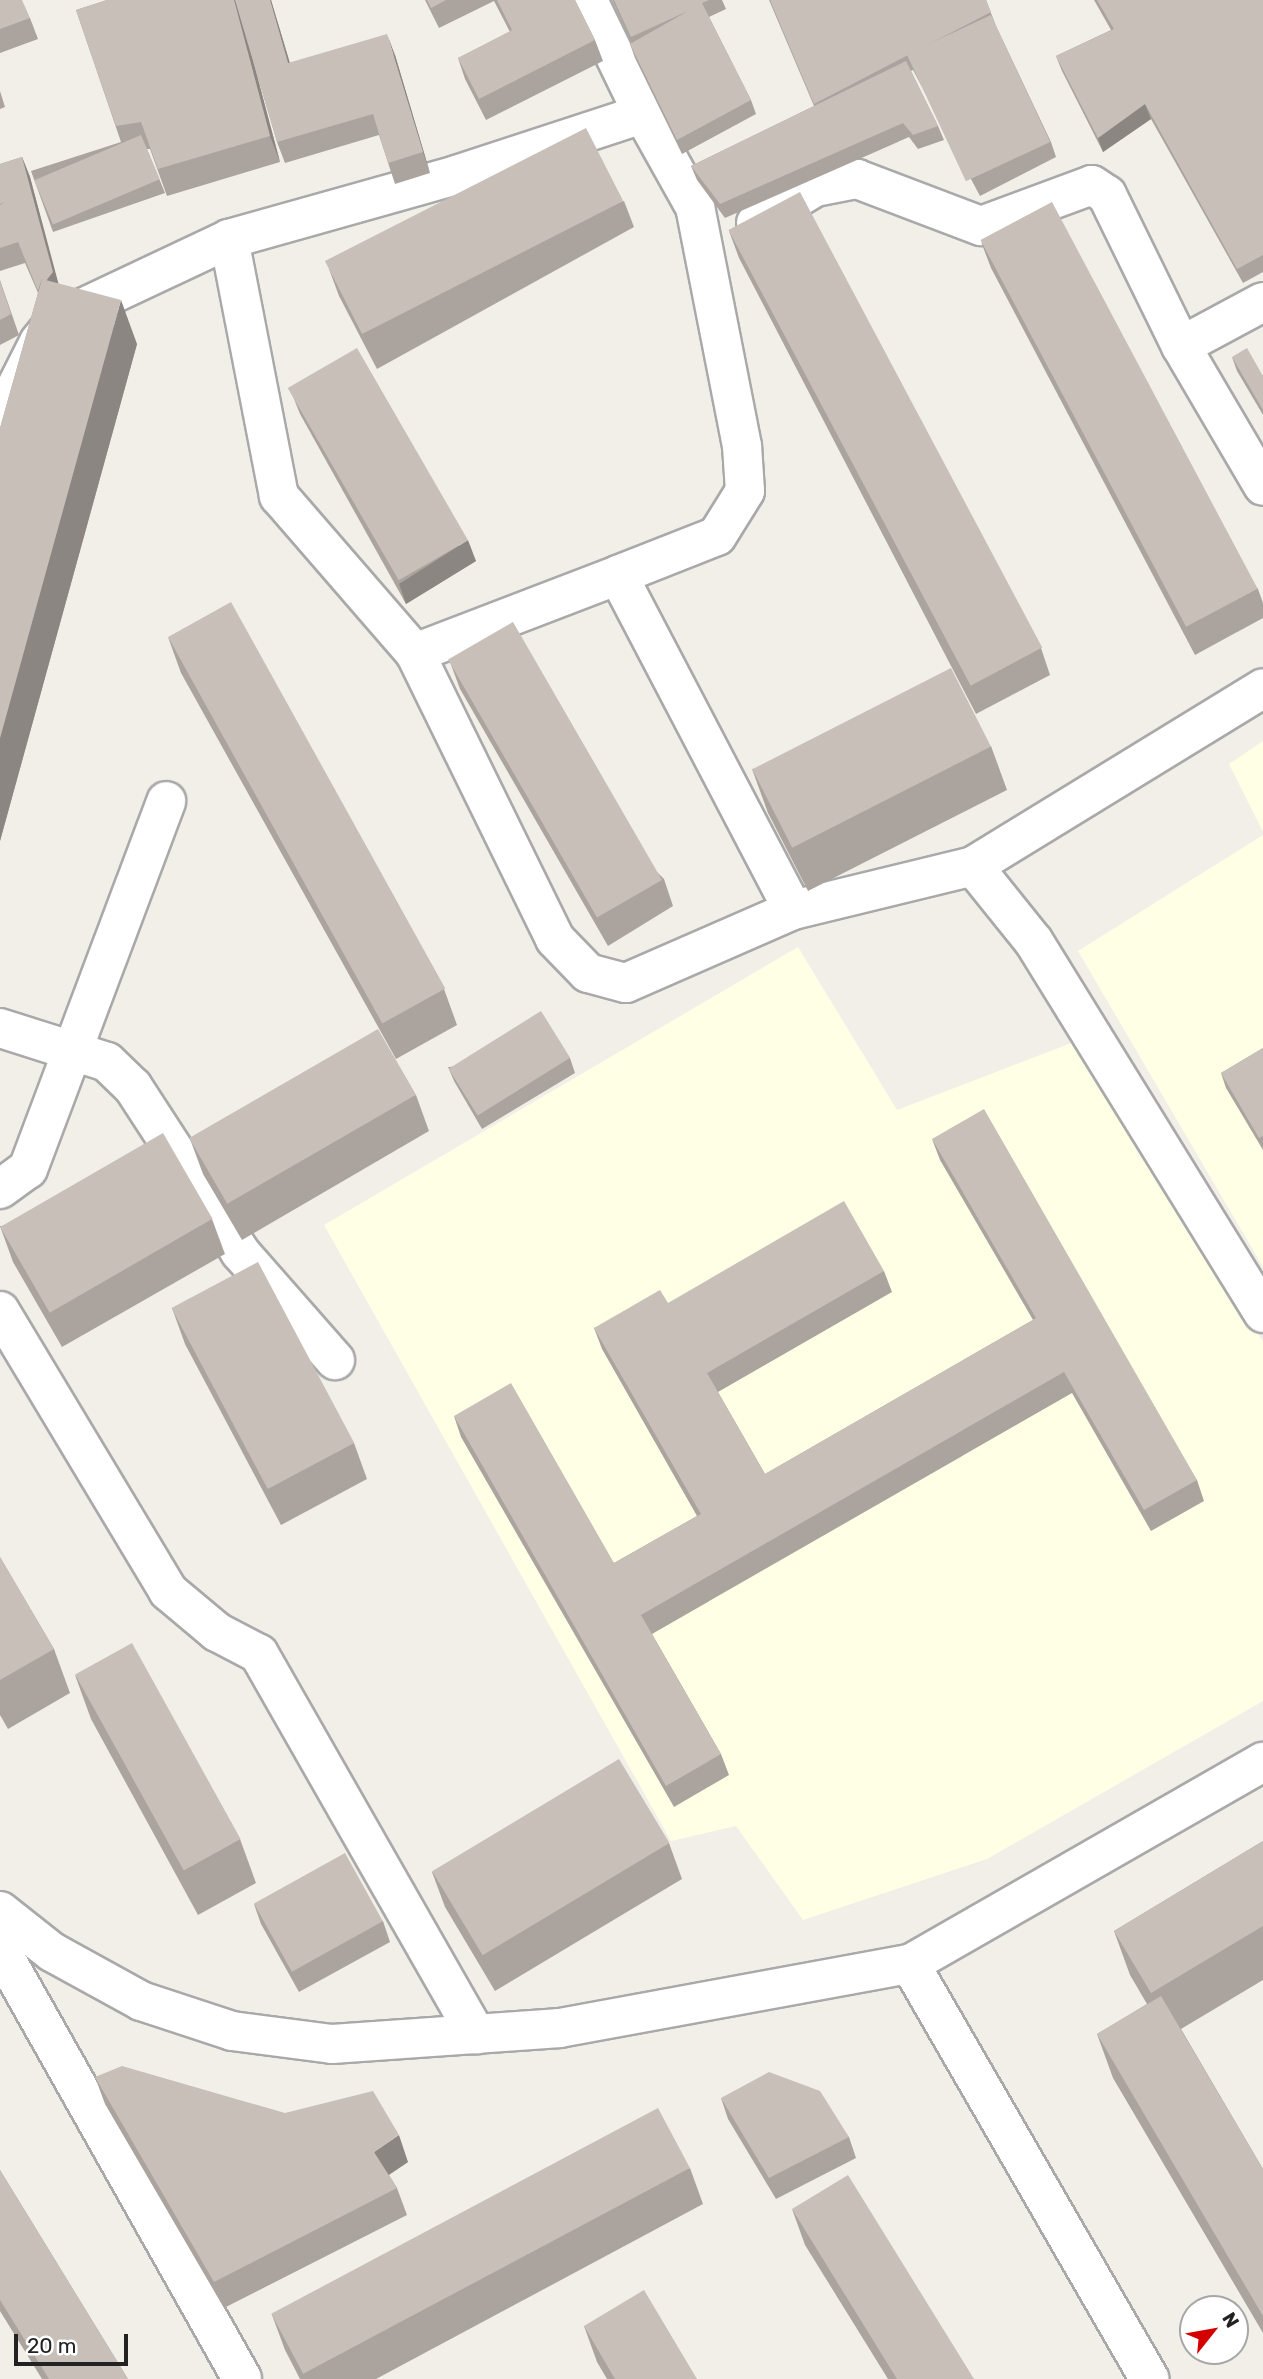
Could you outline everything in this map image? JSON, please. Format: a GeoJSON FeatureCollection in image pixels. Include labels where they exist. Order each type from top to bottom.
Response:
{"type":"FeatureCollection","features":[{"type":"Feature","properties":{"kind":"street"},"geometry":{"type":"LineString","coordinates":[[415,653],[717,536],[745,491],[742,446],[706,252],[695,207],[643,114],[588,0]]}},
{"type":"Feature","properties":{"kind":"street"},"geometry":{"type":"LineString","coordinates":[[0,419],[39,342],[57,320],[229,239],[456,175],[643,114]]}},
{"type":"Feature","properties":{"kind":"street"},"geometry":{"type":"LineString","coordinates":[[706,252],[815,187],[857,178],[981,226],[1092,185],[1107,195],[1181,346],[1263,486]]}},
{"type":"Feature","properties":{"kind":"street"},"geometry":{"type":"LineString","coordinates":[[229,239],[279,496],[415,653],[555,939],[588,973],[626,983],[793,910],[973,866],[1263,688]]}},
{"type":"Feature","properties":{"kind":"street"},"geometry":{"type":"LineString","coordinates":[[1181,346],[1263,302]]}},
{"type":"Feature","properties":{"kind":"street"},"geometry":{"type":"LineString","coordinates":[[618,575],[793,910]]}},
{"type":"Feature","properties":{"kind":"street"},"geometry":{"type":"LineString","coordinates":[[0,1189],[28,1169],[166,801]]}},
{"type":"Feature","properties":{"kind":"street"},"geometry":{"type":"LineString","coordinates":[[973,866],[1034,942],[1263,1314]]}},
{"type":"Feature","properties":{"kind":"street"},"geometry":{"type":"LineString","coordinates":[[0,1028],[107,1062],[133,1087],[240,1252],[335,1360]]}},
{"type":"Feature","properties":{"kind":"street"},"geometry":{"type":"LineString","coordinates":[[0,1311],[168,1591],[217,1632],[259,1654],[476,2034]]}},
{"type":"Feature","properties":{"kind":"street"},"geometry":{"type":"LineString","coordinates":[[0,1911],[52,1952],[141,2001],[232,2031],[332,2044],[560,2028],[909,1964],[1263,1762]]}},
{"type":"Feature","properties":{"kind":"street"},"geometry":{"type":"LineString","coordinates":[[0,1949],[242,2379]]}},
{"type":"Feature","properties":{"kind":"street"},"geometry":{"type":"LineString","coordinates":[[909,1964],[1150,2379]]}},
{"type":"Feature","properties":{"kind":"shaded area"},"geometry":{"type":"Polygon","coordinates":[[[1263,741],[1263,832],[1229,764],[1263,741]]]}},
{"type":"Feature","properties":{"kind":"shaded area"},"geometry":{"type":"Polygon","coordinates":[[[1263,835],[1263,1267],[1078,951],[1263,835]]]}},
{"type":"Feature","properties":{"kind":"shaded area"},"geometry":{"type":"Polygon","coordinates":[[[798,947],[897,1110],[1082,1039],[1263,1342],[1263,1701],[987,1859],[803,1920],[736,1826],[671,1841],[324,1225],[798,947]]]}},
{"type":"Feature","properties":{"kind":"building"},"geometry":{"type":"Polygon","coordinates":[[[0,0],[22,0],[30,18],[0,29],[0,0]]]}},
{"type":"Feature","properties":{"kind":"building"},"geometry":{"type":"Polygon","coordinates":[[[107,0],[234,0],[270,136],[158,169],[141,122],[116,126],[76,10],[107,0]]]}},
{"type":"Feature","properties":{"kind":"building"},"geometry":{"type":"Polygon","coordinates":[[[235,0],[270,0],[288,63],[387,34],[423,152],[388,163],[373,114],[277,142],[235,0]]]}},
{"type":"Feature","properties":{"kind":"building"},"geometry":{"type":"Polygon","coordinates":[[[427,0],[446,0],[431,8],[427,0]]]}},
{"type":"Feature","properties":{"kind":"building"},"geometry":{"type":"Polygon","coordinates":[[[497,0],[575,0],[595,40],[479,99],[458,58],[512,30],[497,0]]]}},
{"type":"Feature","properties":{"kind":"building"},"geometry":{"type":"Polygon","coordinates":[[[614,0],[709,0],[702,3],[751,100],[677,140],[630,44],[688,11],[631,37],[614,0]]]}},
{"type":"Feature","properties":{"kind":"building"},"geometry":{"type":"Polygon","coordinates":[[[770,0],[986,0],[991,12],[814,104],[770,0]]]}},
{"type":"Feature","properties":{"kind":"building"},"geometry":{"type":"Polygon","coordinates":[[[1097,0],[1263,0],[1263,255],[1237,269],[1145,104],[1098,138],[1056,56],[1114,29],[1097,0]]]}},
{"type":"Feature","properties":{"kind":"building"},"geometry":{"type":"Polygon","coordinates":[[[991,15],[1050,142],[966,181],[907,54],[991,15]]]}},
{"type":"Feature","properties":{"kind":"building"},"geometry":{"type":"Polygon","coordinates":[[[906,61],[938,126],[913,135],[903,123],[720,204],[691,166],[906,61]]]}},
{"type":"Feature","properties":{"kind":"building"},"geometry":{"type":"Polygon","coordinates":[[[586,128],[623,201],[362,334],[325,261],[586,128]]]}},
{"type":"Feature","properties":{"kind":"building"},"geometry":{"type":"Polygon","coordinates":[[[141,135],[160,179],[53,225],[34,180],[141,135]]]}},
{"type":"Feature","properties":{"kind":"building"},"geometry":{"type":"Polygon","coordinates":[[[22,157],[53,272],[46,281],[42,279],[38,291],[18,242],[0,248],[0,205],[5,202],[0,204],[0,164],[22,157]]]}},
{"type":"Feature","properties":{"kind":"building"},"geometry":{"type":"Polygon","coordinates":[[[800,192],[1042,648],[971,686],[728,230],[800,192]]]}},
{"type":"Feature","properties":{"kind":"building"},"geometry":{"type":"Polygon","coordinates":[[[1052,202],[1258,589],[1186,627],[980,240],[1052,202]]]}},
{"type":"Feature","properties":{"kind":"building"},"geometry":{"type":"Polygon","coordinates":[[[42,279],[121,300],[0,738],[0,428],[42,279]]]}},
{"type":"Feature","properties":{"kind":"building"},"geometry":{"type":"Polygon","coordinates":[[[0,281],[11,314],[0,320],[0,281]]]}},
{"type":"Feature","properties":{"kind":"building"},"geometry":{"type":"Polygon","coordinates":[[[357,348],[468,540],[399,580],[288,388],[357,348]]]}},
{"type":"Feature","properties":{"kind":"building"},"geometry":{"type":"Polygon","coordinates":[[[1247,348],[1263,376],[1263,410],[1232,357],[1247,348]]]}},
{"type":"Feature","properties":{"kind":"building"},"geometry":{"type":"Polygon","coordinates":[[[231,602],[445,989],[382,1023],[168,637],[231,602]]]}},
{"type":"Feature","properties":{"kind":"building"},"geometry":{"type":"Polygon","coordinates":[[[513,622],[662,880],[597,918],[448,660],[513,622]]]}},
{"type":"Feature","properties":{"kind":"building"},"geometry":{"type":"Polygon","coordinates":[[[951,668],[991,746],[792,848],[752,769],[951,668]]]}},
{"type":"Feature","properties":{"kind":"building"},"geometry":{"type":"Polygon","coordinates":[[[541,1011],[570,1058],[478,1115],[449,1069],[541,1011]]]}},
{"type":"Feature","properties":{"kind":"building"},"geometry":{"type":"Polygon","coordinates":[[[378,1029],[416,1095],[227,1204],[189,1138],[378,1029]]]}},
{"type":"Feature","properties":{"kind":"building"},"geometry":{"type":"Polygon","coordinates":[[[1263,1048],[1263,1136],[1259,1138],[1221,1073],[1263,1048]]]}},
{"type":"Feature","properties":{"kind":"building"},"geometry":{"type":"Polygon","coordinates":[[[984,1109],[1197,1480],[1144,1510],[1064,1372],[641,1615],[721,1754],[666,1786],[454,1416],[511,1383],[614,1563],[701,1514],[594,1328],[660,1290],[668,1303],[844,1201],[884,1271],[707,1373],[765,1474],[1036,1318],[932,1139],[984,1109]]]}},
{"type":"Feature","properties":{"kind":"building"},"geometry":{"type":"Polygon","coordinates":[[[163,1133],[212,1219],[50,1313],[0,1227],[163,1133]]]}},
{"type":"Feature","properties":{"kind":"building"},"geometry":{"type":"Polygon","coordinates":[[[258,1262],[354,1443],[268,1489],[171,1308],[258,1262]]]}},
{"type":"Feature","properties":{"kind":"building"},"geometry":{"type":"Polygon","coordinates":[[[0,1557],[54,1649],[0,1680],[0,1557]]]}},
{"type":"Feature","properties":{"kind":"building"},"geometry":{"type":"Polygon","coordinates":[[[132,1643],[241,1839],[184,1870],[75,1675],[132,1643]]]}},
{"type":"Feature","properties":{"kind":"building"},"geometry":{"type":"Polygon","coordinates":[[[619,1759],[669,1843],[483,1955],[432,1871],[619,1759]]]}},
{"type":"Feature","properties":{"kind":"building"},"geometry":{"type":"Polygon","coordinates":[[[1263,1841],[1263,1926],[1151,1993],[1114,1931],[1263,1841]]]}},
{"type":"Feature","properties":{"kind":"building"},"geometry":{"type":"Polygon","coordinates":[[[345,1853],[383,1921],[292,1972],[254,1903],[345,1853]]]}},
{"type":"Feature","properties":{"kind":"building"},"geometry":{"type":"Polygon","coordinates":[[[1161,1996],[1263,2169],[1263,2316],[1097,2034],[1161,1996]]]}},
{"type":"Feature","properties":{"kind":"building"},"geometry":{"type":"Polygon","coordinates":[[[122,2066],[285,2113],[373,2091],[399,2135],[374,2152],[397,2188],[214,2282],[95,2077],[122,2066]]]}},
{"type":"Feature","properties":{"kind":"building"},"geometry":{"type":"Polygon","coordinates":[[[769,2072],[820,2091],[849,2137],[769,2178],[721,2098],[769,2072]]]}},
{"type":"Feature","properties":{"kind":"building"},"geometry":{"type":"Polygon","coordinates":[[[658,2108],[690,2168],[303,2374],[271,2314],[658,2108]]]}},
{"type":"Feature","properties":{"kind":"building"},"geometry":{"type":"Polygon","coordinates":[[[0,2170],[128,2379],[49,2379],[0,2300],[0,2170]]]}},
{"type":"Feature","properties":{"kind":"building"},"geometry":{"type":"Polygon","coordinates":[[[848,2175],[974,2379],[897,2379],[792,2209],[848,2175]]]}},
{"type":"Feature","properties":{"kind":"building"},"geometry":{"type":"Polygon","coordinates":[[[644,2290],[697,2379],[615,2379],[584,2326],[644,2290]]]}}]}
